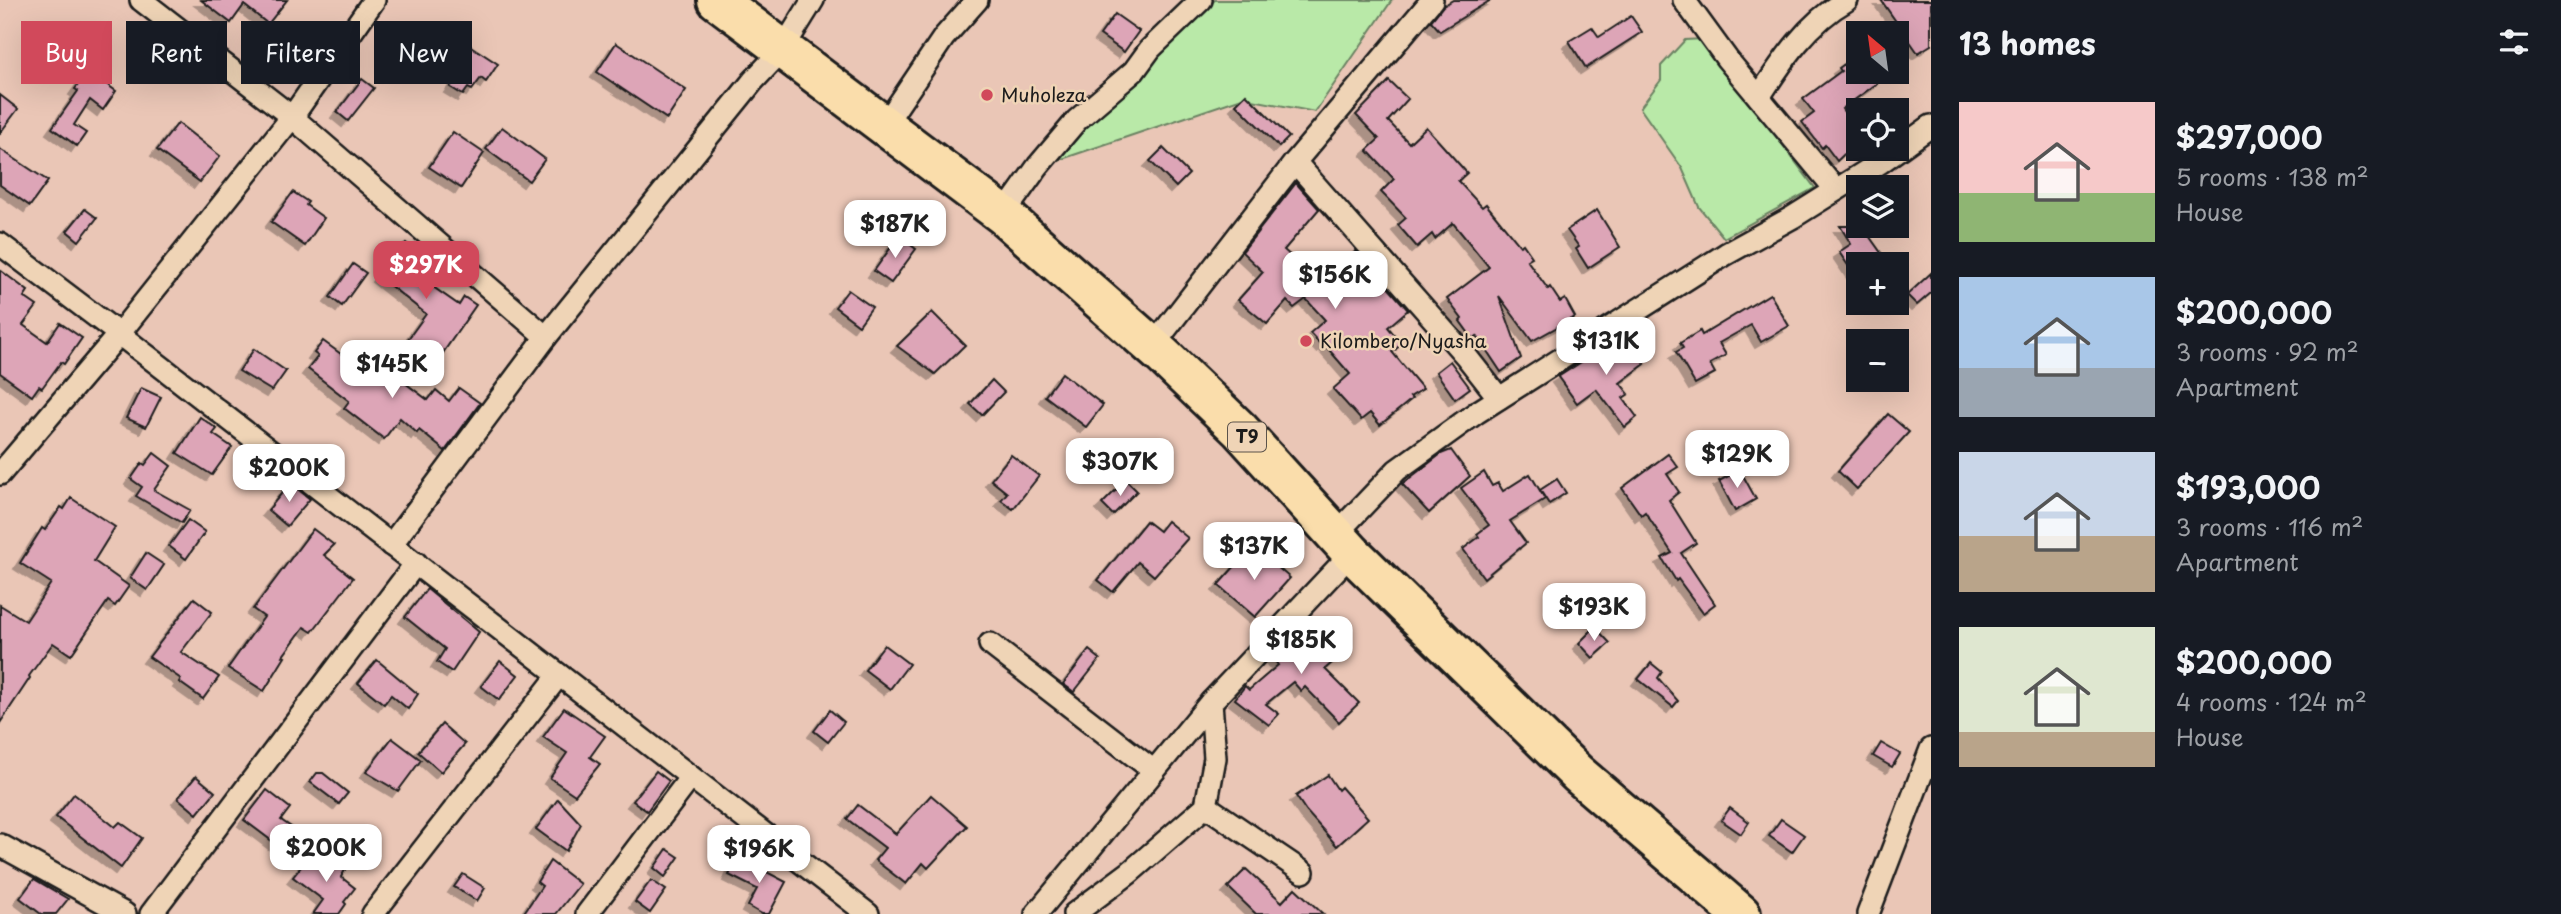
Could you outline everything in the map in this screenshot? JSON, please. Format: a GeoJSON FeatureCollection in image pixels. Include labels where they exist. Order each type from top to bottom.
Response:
{"type":"FeatureCollection","features":[{"type":"Feature","properties":{"kind":"highway","name":"T9"},"geometry":{"type":"LineString","coordinates":[[717,0],[1003,215],[1152,347],[1240,430],[1343,544],[1578,774],[1741,914]]}},
{"type":"Feature","properties":{"kind":"street"},"geometry":{"type":"LineString","coordinates":[[141,0],[292,117],[547,337]]}},
{"type":"Feature","properties":{"kind":"street"},"geometry":{"type":"LineString","coordinates":[[0,474],[119,334],[292,117],[374,0]]}},
{"type":"Feature","properties":{"kind":"street"},"geometry":{"type":"LineString","coordinates":[[391,545],[547,337],[753,81],[782,50],[813,0]]}},
{"type":"Feature","properties":{"kind":"street"},"geometry":{"type":"LineString","coordinates":[[884,126],[944,37],[977,0]]}},
{"type":"Feature","properties":{"kind":"street"},"geometry":{"type":"LineString","coordinates":[[1003,215],[1038,166],[1077,120],[1134,71],[1150,49],[1200,0]]}},
{"type":"Feature","properties":{"kind":"street"},"geometry":{"type":"LineString","coordinates":[[1152,347],[1295,162],[1432,0]]}},
{"type":"Feature","properties":{"kind":"street"},"geometry":{"type":"LineString","coordinates":[[1684,0],[1710,38],[1836,190]]}},
{"type":"Feature","properties":{"kind":"street"},"geometry":{"type":"LineString","coordinates":[[1759,97],[1790,50],[1832,8],[1847,0]]}},
{"type":"Feature","properties":{"kind":"street"},"geometry":{"type":"LineString","coordinates":[[1036,914],[1343,544],[1397,470],[1499,398],[1726,254],[1793,217],[1881,162],[1931,126]]}},
{"type":"Feature","properties":{"kind":"street"},"geometry":{"type":"LineString","coordinates":[[1295,162],[1466,356],[1499,398]]}},
{"type":"Feature","properties":{"kind":"street"},"geometry":{"type":"LineString","coordinates":[[0,244],[868,914]]}},
{"type":"Feature","properties":{"kind":"street"},"geometry":{"type":"LineString","coordinates":[[151,914],[416,563]]}},
{"type":"Feature","properties":{"kind":"street"},"geometry":{"type":"LineString","coordinates":[[990,644],[1154,771]]}},
{"type":"Feature","properties":{"kind":"street"},"geometry":{"type":"LineString","coordinates":[[373,914],[559,675]]}},
{"type":"Feature","properties":{"kind":"street"},"geometry":{"type":"LineString","coordinates":[[1074,914],[1129,873],[1206,806],[1215,758],[1211,702]]}},
{"type":"Feature","properties":{"kind":"street"},"geometry":{"type":"LineString","coordinates":[[1868,914],[1931,749]]}},
{"type":"Feature","properties":{"kind":"street"},"geometry":{"type":"LineString","coordinates":[[587,914],[691,777]]}},
{"type":"Feature","properties":{"kind":"street"},"geometry":{"type":"LineString","coordinates":[[1206,806],[1303,872]]}},
{"type":"Feature","properties":{"kind":"street"},"geometry":{"type":"LineString","coordinates":[[0,845],[125,914]]}},
{"type":"Feature","properties":{"kind":"green space"},"geometry":{"type":"Polygon","coordinates":[[[1215,0],[1392,0],[1315,112],[1242,98],[1047,164],[1189,23],[1215,0]]]}},
{"type":"Feature","properties":{"kind":"green space"},"geometry":{"type":"Polygon","coordinates":[[[1703,39],[1815,188],[1724,238],[1699,207],[1682,168],[1640,108],[1661,80],[1661,66],[1685,40],[1703,39]]]}},
{"type":"Feature","properties":{"kind":"building"},"geometry":{"type":"Polygon","coordinates":[[[201,0],[287,0],[270,21],[264,21],[244,5],[231,23],[201,0]]]}},
{"type":"Feature","properties":{"kind":"building"},"geometry":{"type":"Polygon","coordinates":[[[1453,0],[1491,0],[1440,31],[1431,21],[1443,6],[1453,0]]]}},
{"type":"Feature","properties":{"kind":"building"},"geometry":{"type":"Polygon","coordinates":[[[1881,0],[1931,0],[1931,45],[1918,53],[1909,40],[1909,21],[1896,21],[1881,0]]]}},
{"type":"Feature","properties":{"kind":"building"},"geometry":{"type":"Polygon","coordinates":[[[1115,14],[1139,31],[1124,52],[1100,35],[1115,14]]]}},
{"type":"Feature","properties":{"kind":"building"},"geometry":{"type":"Polygon","coordinates":[[[1631,16],[1642,32],[1586,68],[1569,41],[1592,27],[1599,37],[1631,16]]]}},
{"type":"Feature","properties":{"kind":"building"},"geometry":{"type":"Polygon","coordinates":[[[616,43],[686,90],[667,119],[597,72],[616,43]]]}},
{"type":"Feature","properties":{"kind":"building"},"geometry":{"type":"Polygon","coordinates":[[[472,47],[498,64],[486,82],[481,78],[472,90],[468,88],[463,95],[450,87],[452,84],[472,84],[472,47]]]}},
{"type":"Feature","properties":{"kind":"building"},"geometry":{"type":"Polygon","coordinates":[[[1846,63],[1846,84],[1876,84],[1857,98],[1846,98],[1846,106],[1842,109],[1846,115],[1846,152],[1837,161],[1825,145],[1822,148],[1802,122],[1814,113],[1803,99],[1841,71],[1839,68],[1846,63]]]}},
{"type":"Feature","properties":{"kind":"building"},"geometry":{"type":"Polygon","coordinates":[[[362,79],[374,88],[348,121],[337,112],[362,79]]]}},
{"type":"Feature","properties":{"kind":"building"},"geometry":{"type":"Polygon","coordinates":[[[1389,81],[1408,99],[1388,121],[1409,143],[1426,127],[1467,173],[1458,181],[1482,207],[1486,204],[1520,246],[1523,244],[1532,257],[1527,260],[1560,302],[1565,299],[1575,317],[1532,341],[1499,296],[1521,358],[1501,372],[1477,336],[1473,339],[1447,299],[1489,267],[1453,223],[1435,239],[1432,234],[1417,247],[1398,225],[1406,218],[1381,192],[1394,179],[1367,150],[1379,139],[1356,115],[1389,81]]]}},
{"type":"Feature","properties":{"kind":"building"},"geometry":{"type":"Polygon","coordinates":[[[79,84],[106,84],[116,91],[103,110],[90,100],[74,125],[86,133],[77,146],[52,128],[78,91],[75,89],[79,84]]]}},
{"type":"Feature","properties":{"kind":"building"},"geometry":{"type":"Polygon","coordinates":[[[1246,94],[1289,137],[1279,147],[1236,104],[1246,94]]]}},
{"type":"Feature","properties":{"kind":"building"},"geometry":{"type":"Polygon","coordinates":[[[0,95],[18,109],[0,133],[0,95]]]}},
{"type":"Feature","properties":{"kind":"building"},"geometry":{"type":"Polygon","coordinates":[[[178,123],[220,156],[200,182],[157,150],[178,123]]]}},
{"type":"Feature","properties":{"kind":"building"},"geometry":{"type":"Polygon","coordinates":[[[502,127],[545,159],[529,181],[486,149],[502,127]]]}},
{"type":"Feature","properties":{"kind":"building"},"geometry":{"type":"Polygon","coordinates":[[[453,132],[484,153],[461,188],[429,167],[453,132]]]}},
{"type":"Feature","properties":{"kind":"building"},"geometry":{"type":"Polygon","coordinates":[[[1163,148],[1189,174],[1176,187],[1150,161],[1163,148]]]}},
{"type":"Feature","properties":{"kind":"building"},"geometry":{"type":"Polygon","coordinates":[[[0,149],[48,181],[30,206],[0,185],[0,149]]]}},
{"type":"Feature","properties":{"kind":"building"},"geometry":{"type":"Polygon","coordinates":[[[1296,183],[1319,209],[1284,250],[1317,279],[1356,251],[1408,310],[1388,327],[1402,344],[1392,352],[1423,389],[1410,397],[1412,399],[1380,425],[1370,413],[1361,420],[1333,389],[1350,374],[1324,344],[1322,346],[1310,333],[1325,320],[1306,299],[1294,308],[1287,301],[1267,324],[1238,300],[1263,272],[1242,252],[1296,183]]]}},
{"type":"Feature","properties":{"kind":"building"},"geometry":{"type":"Polygon","coordinates":[[[293,192],[324,218],[305,246],[271,222],[293,192]]]}},
{"type":"Feature","properties":{"kind":"building"},"geometry":{"type":"Polygon","coordinates":[[[85,209],[97,218],[79,241],[67,231],[85,209]]]}},
{"type":"Feature","properties":{"kind":"building"},"geometry":{"type":"Polygon","coordinates":[[[1597,210],[1620,247],[1588,268],[1576,249],[1579,247],[1567,230],[1597,210]]]}},
{"type":"Feature","properties":{"kind":"building"},"geometry":{"type":"Polygon","coordinates":[[[899,236],[916,249],[891,283],[874,271],[899,236]]]}},
{"type":"Feature","properties":{"kind":"building"},"geometry":{"type":"Polygon","coordinates":[[[1847,238],[1871,238],[1880,252],[1846,252],[1846,262],[1839,252],[1851,244],[1847,238]]]}},
{"type":"Feature","properties":{"kind":"building"},"geometry":{"type":"Polygon","coordinates":[[[406,243],[438,268],[426,282],[459,305],[464,297],[476,305],[438,360],[408,339],[426,314],[378,276],[406,243]]]}},
{"type":"Feature","properties":{"kind":"building"},"geometry":{"type":"Polygon","coordinates":[[[353,264],[366,273],[342,306],[330,297],[353,264]]]}},
{"type":"Feature","properties":{"kind":"building"},"geometry":{"type":"Polygon","coordinates":[[[0,270],[28,291],[24,297],[37,306],[23,325],[47,342],[60,323],[82,338],[64,364],[61,362],[42,388],[39,386],[32,396],[0,373],[0,270]]]}},
{"type":"Feature","properties":{"kind":"building"},"geometry":{"type":"Polygon","coordinates":[[[1931,273],[1931,293],[1917,305],[1909,297],[1909,293],[1931,273]]]}},
{"type":"Feature","properties":{"kind":"building"},"geometry":{"type":"Polygon","coordinates":[[[848,290],[872,307],[859,325],[835,307],[848,290]]]}},
{"type":"Feature","properties":{"kind":"building"},"geometry":{"type":"Polygon","coordinates":[[[1770,294],[1789,326],[1761,342],[1751,325],[1719,343],[1726,355],[1710,364],[1715,373],[1695,384],[1676,352],[1683,348],[1680,343],[1700,331],[1702,335],[1770,294]]]}},
{"type":"Feature","properties":{"kind":"building"},"geometry":{"type":"Polygon","coordinates":[[[932,312],[965,345],[935,374],[897,346],[932,312]]]}},
{"type":"Feature","properties":{"kind":"building"},"geometry":{"type":"Polygon","coordinates":[[[1620,337],[1645,364],[1620,383],[1629,394],[1623,398],[1637,417],[1625,427],[1596,389],[1577,403],[1558,377],[1620,337]]]}},
{"type":"Feature","properties":{"kind":"building"},"geometry":{"type":"Polygon","coordinates":[[[323,341],[370,375],[372,373],[378,377],[385,368],[428,400],[436,390],[449,401],[459,388],[480,403],[445,451],[400,418],[384,439],[344,408],[349,401],[308,369],[318,356],[314,353],[323,341]]]}},
{"type":"Feature","properties":{"kind":"building"},"geometry":{"type":"Polygon","coordinates":[[[254,349],[286,371],[272,391],[239,371],[254,349]]]}},
{"type":"Feature","properties":{"kind":"building"},"geometry":{"type":"Polygon","coordinates":[[[1450,361],[1470,388],[1455,399],[1436,372],[1450,361]]]}},
{"type":"Feature","properties":{"kind":"building"},"geometry":{"type":"Polygon","coordinates":[[[1062,373],[1103,405],[1086,427],[1045,396],[1062,373]]]}},
{"type":"Feature","properties":{"kind":"building"},"geometry":{"type":"Polygon","coordinates":[[[992,380],[1004,392],[982,415],[970,404],[992,380]]]}},
{"type":"Feature","properties":{"kind":"building"},"geometry":{"type":"Polygon","coordinates":[[[141,388],[161,397],[146,427],[126,418],[141,388]]]}},
{"type":"Feature","properties":{"kind":"building"},"geometry":{"type":"Polygon","coordinates":[[[1888,414],[1909,432],[1857,489],[1838,471],[1888,414]]]}},
{"type":"Feature","properties":{"kind":"building"},"geometry":{"type":"Polygon","coordinates":[[[200,417],[217,429],[213,434],[232,447],[212,475],[177,453],[200,417]]]}},
{"type":"Feature","properties":{"kind":"building"},"geometry":{"type":"Polygon","coordinates":[[[1451,450],[1470,476],[1429,513],[1402,484],[1441,454],[1451,450]]]}},
{"type":"Feature","properties":{"kind":"building"},"geometry":{"type":"Polygon","coordinates":[[[154,453],[171,466],[154,490],[190,510],[182,523],[136,496],[142,487],[131,479],[142,463],[145,465],[154,453]]]}},
{"type":"Feature","properties":{"kind":"building"},"geometry":{"type":"Polygon","coordinates":[[[1668,454],[1678,467],[1667,474],[1679,492],[1669,500],[1696,543],[1681,553],[1715,604],[1703,613],[1678,579],[1676,581],[1662,558],[1672,553],[1645,512],[1641,515],[1622,488],[1668,454]]]}},
{"type":"Feature","properties":{"kind":"building"},"geometry":{"type":"Polygon","coordinates":[[[1011,455],[1039,476],[1013,509],[1001,500],[1007,493],[991,480],[1011,455]]]}},
{"type":"Feature","properties":{"kind":"building"},"geometry":{"type":"Polygon","coordinates":[[[1740,470],[1756,499],[1735,511],[1719,481],[1740,470]]]}},
{"type":"Feature","properties":{"kind":"building"},"geometry":{"type":"Polygon","coordinates":[[[1484,472],[1492,486],[1498,483],[1503,491],[1530,474],[1545,499],[1510,521],[1526,543],[1484,578],[1463,549],[1489,525],[1461,488],[1484,472]]]}},
{"type":"Feature","properties":{"kind":"building"},"geometry":{"type":"Polygon","coordinates":[[[1557,479],[1566,493],[1549,504],[1540,490],[1557,479]]]}},
{"type":"Feature","properties":{"kind":"building"},"geometry":{"type":"Polygon","coordinates":[[[1126,480],[1137,491],[1113,515],[1102,504],[1126,480]]]}},
{"type":"Feature","properties":{"kind":"building"},"geometry":{"type":"Polygon","coordinates":[[[290,483],[310,499],[287,526],[268,510],[290,483]]]}},
{"type":"Feature","properties":{"kind":"building"},"geometry":{"type":"Polygon","coordinates":[[[71,498],[115,527],[94,561],[129,586],[115,606],[108,601],[71,655],[53,643],[0,723],[0,605],[26,621],[51,583],[20,563],[42,528],[45,530],[71,498]]]}},
{"type":"Feature","properties":{"kind":"building"},"geometry":{"type":"Polygon","coordinates":[[[188,520],[205,532],[186,559],[169,546],[188,520]]]}},
{"type":"Feature","properties":{"kind":"building"},"geometry":{"type":"Polygon","coordinates":[[[1146,521],[1159,531],[1167,521],[1188,538],[1154,576],[1138,562],[1113,592],[1098,580],[1146,521]]]}},
{"type":"Feature","properties":{"kind":"building"},"geometry":{"type":"Polygon","coordinates":[[[313,529],[334,545],[324,555],[353,578],[312,632],[304,627],[283,656],[285,657],[264,691],[228,668],[264,617],[253,609],[313,529]]]}},
{"type":"Feature","properties":{"kind":"building"},"geometry":{"type":"Polygon","coordinates":[[[1253,546],[1290,578],[1255,617],[1218,585],[1253,546]]]}},
{"type":"Feature","properties":{"kind":"building"},"geometry":{"type":"Polygon","coordinates":[[[146,553],[164,565],[147,590],[130,578],[146,553]]]}},
{"type":"Feature","properties":{"kind":"building"},"geometry":{"type":"Polygon","coordinates":[[[427,589],[479,632],[452,672],[437,662],[445,649],[405,617],[427,589]]]}},
{"type":"Feature","properties":{"kind":"building"},"geometry":{"type":"Polygon","coordinates":[[[194,598],[212,612],[181,652],[219,677],[203,699],[179,682],[181,679],[149,657],[194,598]]]}},
{"type":"Feature","properties":{"kind":"building"},"geometry":{"type":"Polygon","coordinates":[[[1311,619],[1342,654],[1325,669],[1359,703],[1339,722],[1305,687],[1301,691],[1293,682],[1266,704],[1279,714],[1269,725],[1235,699],[1245,686],[1249,690],[1278,665],[1272,657],[1311,619]]]}},
{"type":"Feature","properties":{"kind":"building"},"geometry":{"type":"Polygon","coordinates":[[[1595,627],[1610,643],[1593,658],[1579,643],[1595,627]]]}},
{"type":"Feature","properties":{"kind":"building"},"geometry":{"type":"Polygon","coordinates":[[[884,645],[909,664],[890,689],[865,670],[884,645]]]}},
{"type":"Feature","properties":{"kind":"building"},"geometry":{"type":"Polygon","coordinates":[[[1089,650],[1100,659],[1074,692],[1063,684],[1089,650]]]}},
{"type":"Feature","properties":{"kind":"building"},"geometry":{"type":"Polygon","coordinates":[[[377,660],[418,694],[408,709],[391,695],[384,704],[358,683],[377,660]]]}},
{"type":"Feature","properties":{"kind":"building"},"geometry":{"type":"Polygon","coordinates":[[[500,661],[518,675],[499,700],[481,686],[500,661]]]}},
{"type":"Feature","properties":{"kind":"building"},"geometry":{"type":"Polygon","coordinates":[[[1651,663],[1662,672],[1658,678],[1678,701],[1673,707],[1638,679],[1651,663]]]}},
{"type":"Feature","properties":{"kind":"building"},"geometry":{"type":"Polygon","coordinates":[[[564,708],[605,736],[590,757],[600,764],[575,795],[550,778],[567,753],[543,737],[564,708]]]}},
{"type":"Feature","properties":{"kind":"building"},"geometry":{"type":"Polygon","coordinates":[[[830,710],[844,722],[828,742],[814,731],[830,710]]]}},
{"type":"Feature","properties":{"kind":"building"},"geometry":{"type":"Polygon","coordinates":[[[442,724],[465,744],[441,772],[418,752],[442,724]]]}},
{"type":"Feature","properties":{"kind":"building"},"geometry":{"type":"Polygon","coordinates":[[[392,738],[421,760],[398,791],[366,772],[392,738]]]}},
{"type":"Feature","properties":{"kind":"building"},"geometry":{"type":"Polygon","coordinates":[[[1881,743],[1900,754],[1892,767],[1873,756],[1881,743]]]}},
{"type":"Feature","properties":{"kind":"building"},"geometry":{"type":"Polygon","coordinates":[[[656,771],[669,781],[647,811],[633,801],[656,771]]]}},
{"type":"Feature","properties":{"kind":"building"},"geometry":{"type":"Polygon","coordinates":[[[317,773],[323,773],[348,793],[339,804],[310,782],[317,773]]]}},
{"type":"Feature","properties":{"kind":"building"},"geometry":{"type":"Polygon","coordinates":[[[1328,775],[1338,790],[1341,787],[1368,818],[1337,846],[1296,796],[1328,775]]]}},
{"type":"Feature","properties":{"kind":"building"},"geometry":{"type":"Polygon","coordinates":[[[196,776],[215,792],[197,814],[178,798],[196,776]]]}},
{"type":"Feature","properties":{"kind":"building"},"geometry":{"type":"Polygon","coordinates":[[[267,790],[290,808],[281,820],[294,829],[280,847],[244,820],[267,790]]]}},
{"type":"Feature","properties":{"kind":"building"},"geometry":{"type":"Polygon","coordinates":[[[74,794],[115,827],[120,822],[142,838],[121,868],[56,817],[74,794]]]}},
{"type":"Feature","properties":{"kind":"building"},"geometry":{"type":"Polygon","coordinates":[[[931,795],[967,826],[928,868],[923,863],[906,884],[875,860],[885,848],[847,819],[858,805],[896,834],[931,795]]]}},
{"type":"Feature","properties":{"kind":"building"},"geometry":{"type":"Polygon","coordinates":[[[558,799],[581,824],[566,851],[536,829],[558,799]]]}},
{"type":"Feature","properties":{"kind":"building"},"geometry":{"type":"Polygon","coordinates":[[[1730,808],[1749,822],[1741,834],[1721,820],[1730,808]]]}},
{"type":"Feature","properties":{"kind":"building"},"geometry":{"type":"Polygon","coordinates":[[[1781,819],[1804,835],[1792,852],[1769,836],[1781,819]]]}},
{"type":"Feature","properties":{"kind":"building"},"geometry":{"type":"Polygon","coordinates":[[[667,849],[679,857],[665,877],[654,868],[667,849]]]}},
{"type":"Feature","properties":{"kind":"building"},"geometry":{"type":"Polygon","coordinates":[[[331,854],[348,865],[341,877],[355,888],[339,914],[313,914],[323,900],[293,877],[308,858],[322,869],[331,854]]]}},
{"type":"Feature","properties":{"kind":"building"},"geometry":{"type":"Polygon","coordinates":[[[738,857],[786,882],[769,914],[762,914],[748,906],[757,889],[729,875],[738,857]]]}},
{"type":"Feature","properties":{"kind":"building"},"geometry":{"type":"Polygon","coordinates":[[[550,861],[580,884],[556,914],[523,914],[542,886],[537,882],[550,861]]]}},
{"type":"Feature","properties":{"kind":"building"},"geometry":{"type":"Polygon","coordinates":[[[1246,869],[1282,902],[1295,888],[1323,914],[1256,914],[1228,887],[1246,869]]]}},
{"type":"Feature","properties":{"kind":"building"},"geometry":{"type":"Polygon","coordinates":[[[463,874],[485,888],[477,901],[454,887],[463,874]]]}},
{"type":"Feature","properties":{"kind":"building"},"geometry":{"type":"Polygon","coordinates":[[[34,879],[68,899],[56,914],[41,914],[20,898],[34,879]]]}},
{"type":"Feature","properties":{"kind":"building"},"geometry":{"type":"Polygon","coordinates":[[[651,880],[666,890],[650,913],[635,902],[651,880]]]}},
{"type":"Feature","properties":{"kind":"place","name":"Muholeza"},"geometry":{"type":"Point","coordinates":[987,95]}},
{"type":"Feature","properties":{"kind":"place","name":"Kilombero/Nyasha"},"geometry":{"type":"Point","coordinates":[1306,341]}}]}
